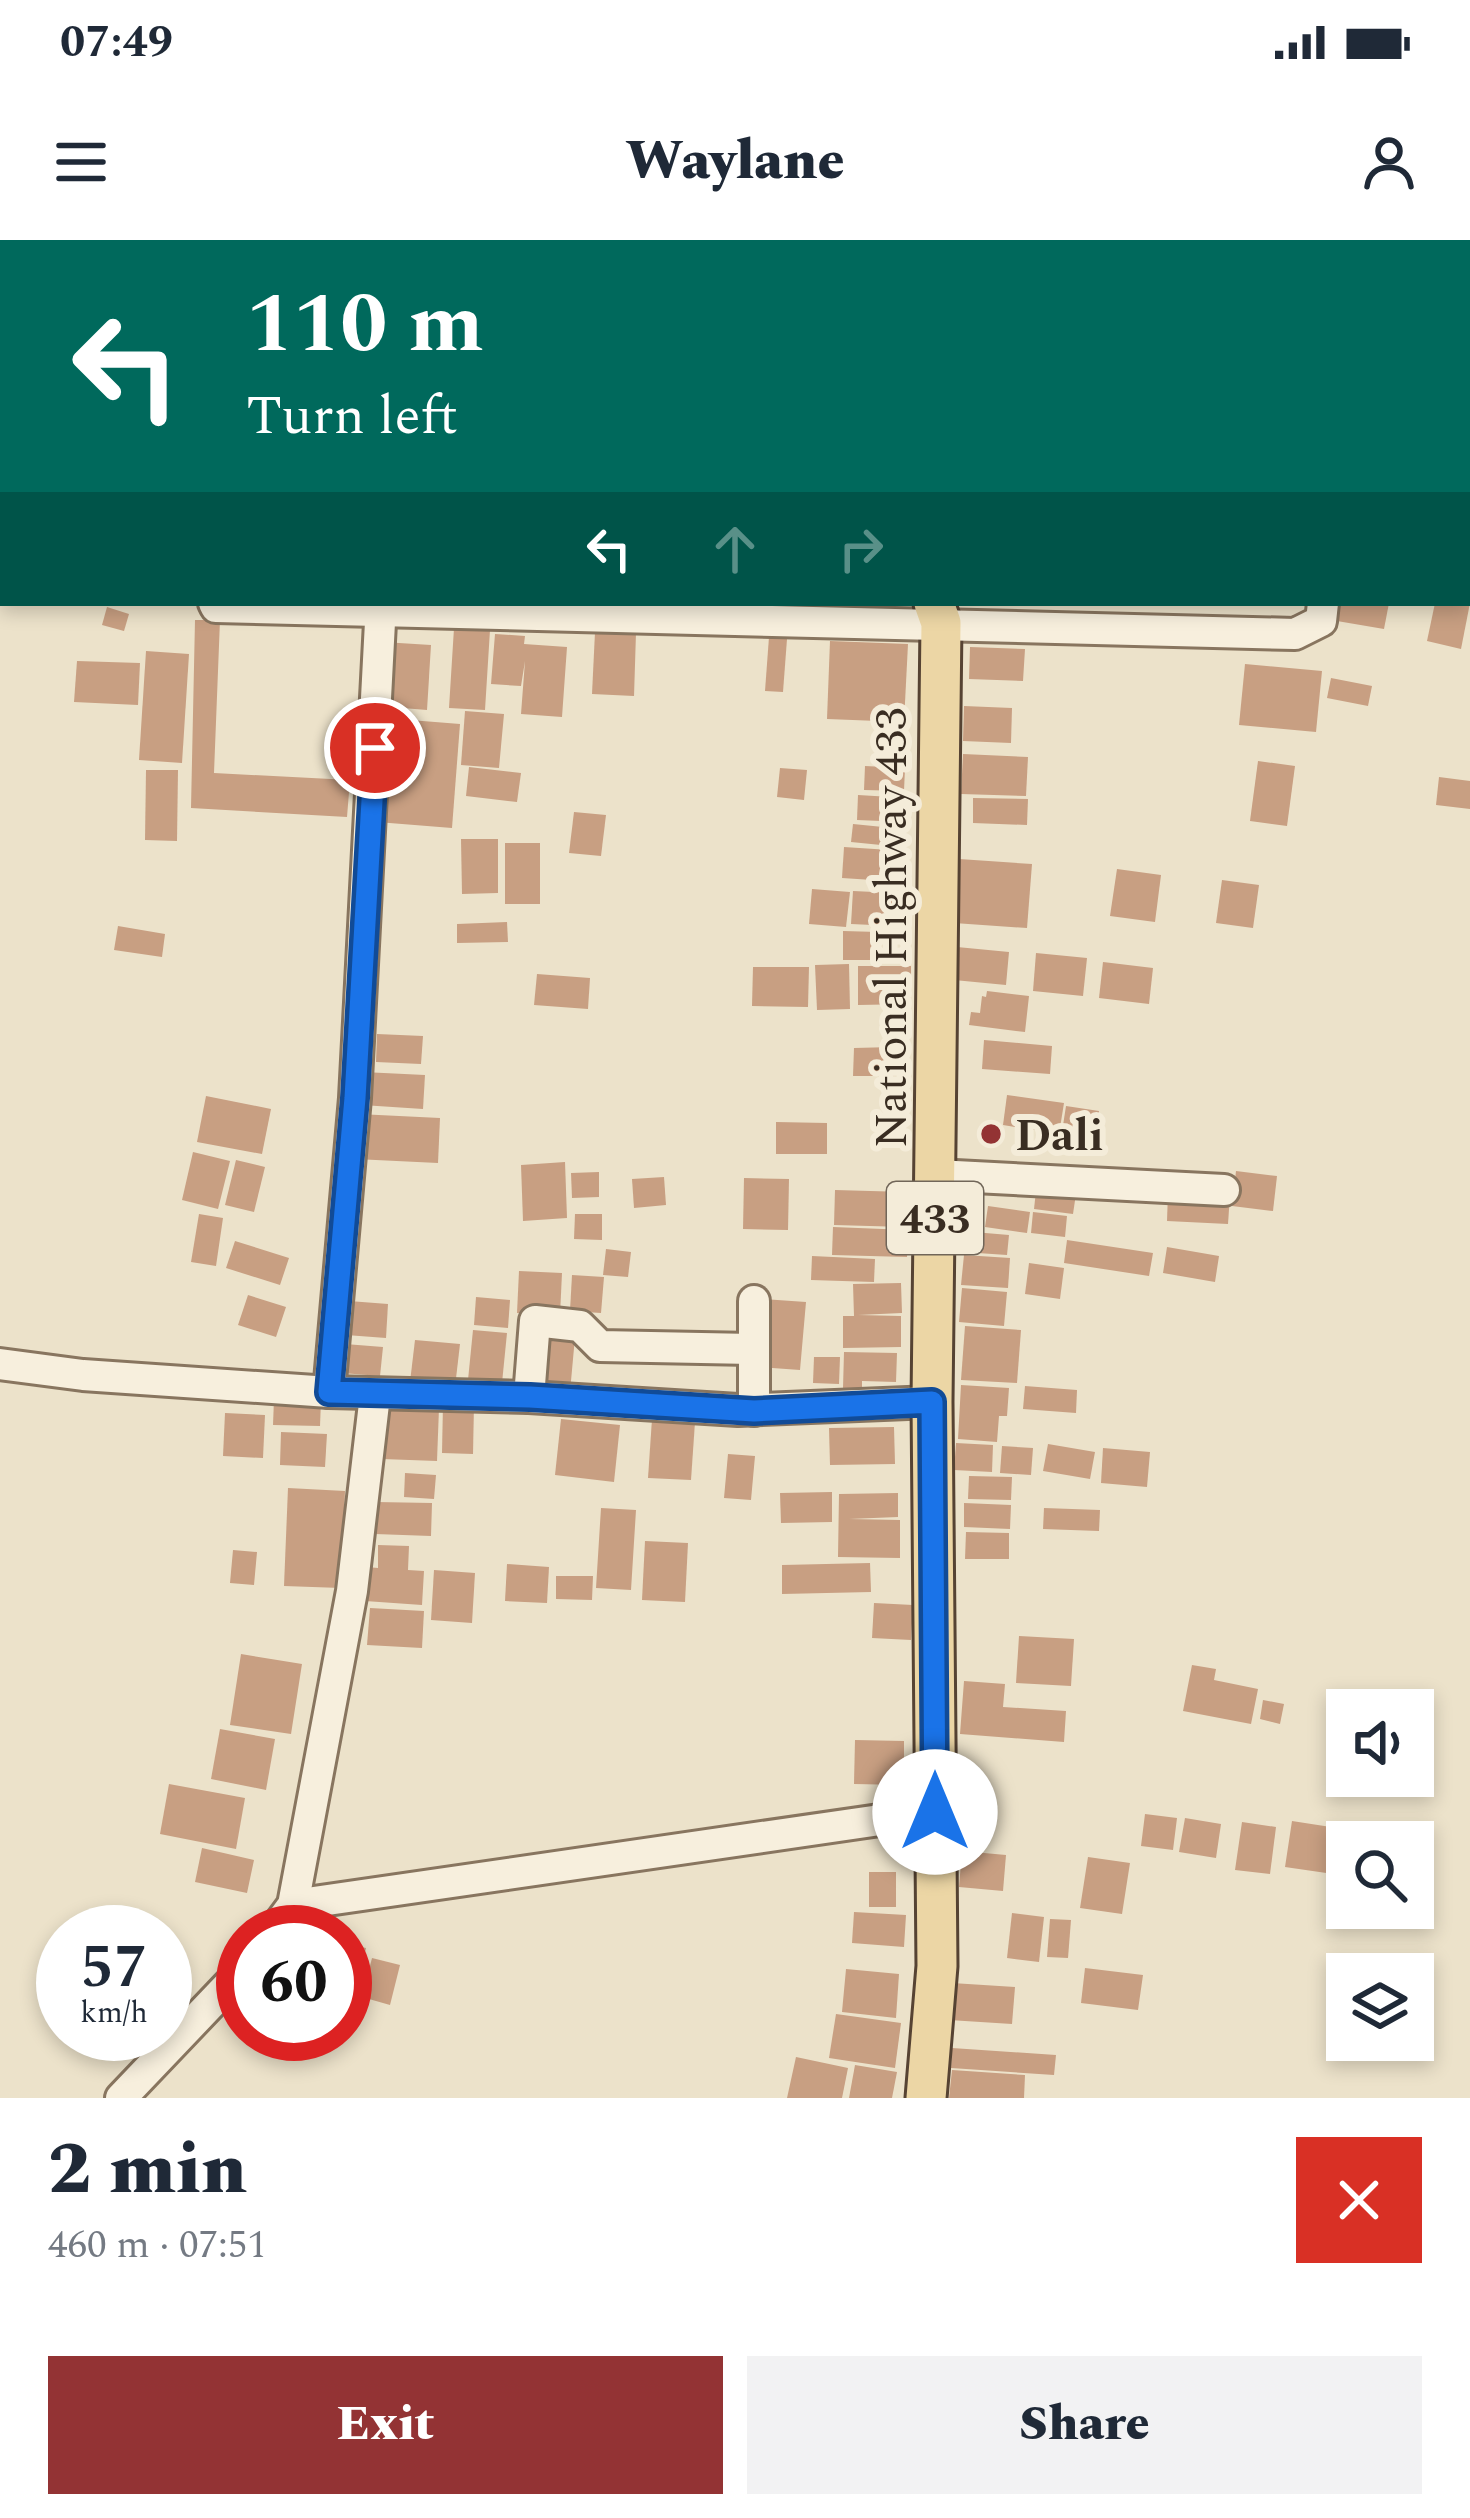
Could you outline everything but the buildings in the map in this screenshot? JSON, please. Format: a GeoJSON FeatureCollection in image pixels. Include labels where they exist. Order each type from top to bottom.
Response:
{"type":"FeatureCollection","features":[{"type":"Feature","properties":{"kind":"main road","name":"National Highway 433"},"geometry":{"type":"LineString","coordinates":[[926,2098],[938,1966],[932,1402],[941,610]]}},
{"type":"Feature","properties":{"kind":"street"},"geometry":{"type":"LineString","coordinates":[[216,606],[941,610],[1295,634],[1321,621],[1323,606]]}},
{"type":"Feature","properties":{"kind":"street"},"geometry":{"type":"LineString","coordinates":[[329,1392],[355,1098],[381,608]]}},
{"type":"Feature","properties":{"kind":"street"},"geometry":{"type":"LineString","coordinates":[[936,1174],[1224,1190]]}},
{"type":"Feature","properties":{"kind":"street"},"geometry":{"type":"LineString","coordinates":[[754,1301],[754,1411]]}},
{"type":"Feature","properties":{"kind":"street"},"geometry":{"type":"LineString","coordinates":[[530,1397],[535,1321],[580,1326],[600,1346],[752,1349]]}},
{"type":"Feature","properties":{"kind":"street"},"geometry":{"type":"LineString","coordinates":[[0,1364],[83,1375],[375,1395],[530,1397],[754,1411],[932,1402]]}},
{"type":"Feature","properties":{"kind":"street"},"geometry":{"type":"LineString","coordinates":[[375,1395],[352,1591],[293,1905],[935,1812]]}},
{"type":"Feature","properties":{"kind":"street"},"geometry":{"type":"LineString","coordinates":[[121,2098],[216,1998]]}},
{"type":"Feature","properties":{"kind":"place","name":"Dali"},"geometry":{"type":"Point","coordinates":[991,1134]}},
{"type":"Feature","properties":{"kind":"route"},"geometry":{"type":"LineString","coordinates":[[375,748],[355,1098],[329,1392],[530,1397],[754,1411],[932,1402],[935,1812]]}}]}
